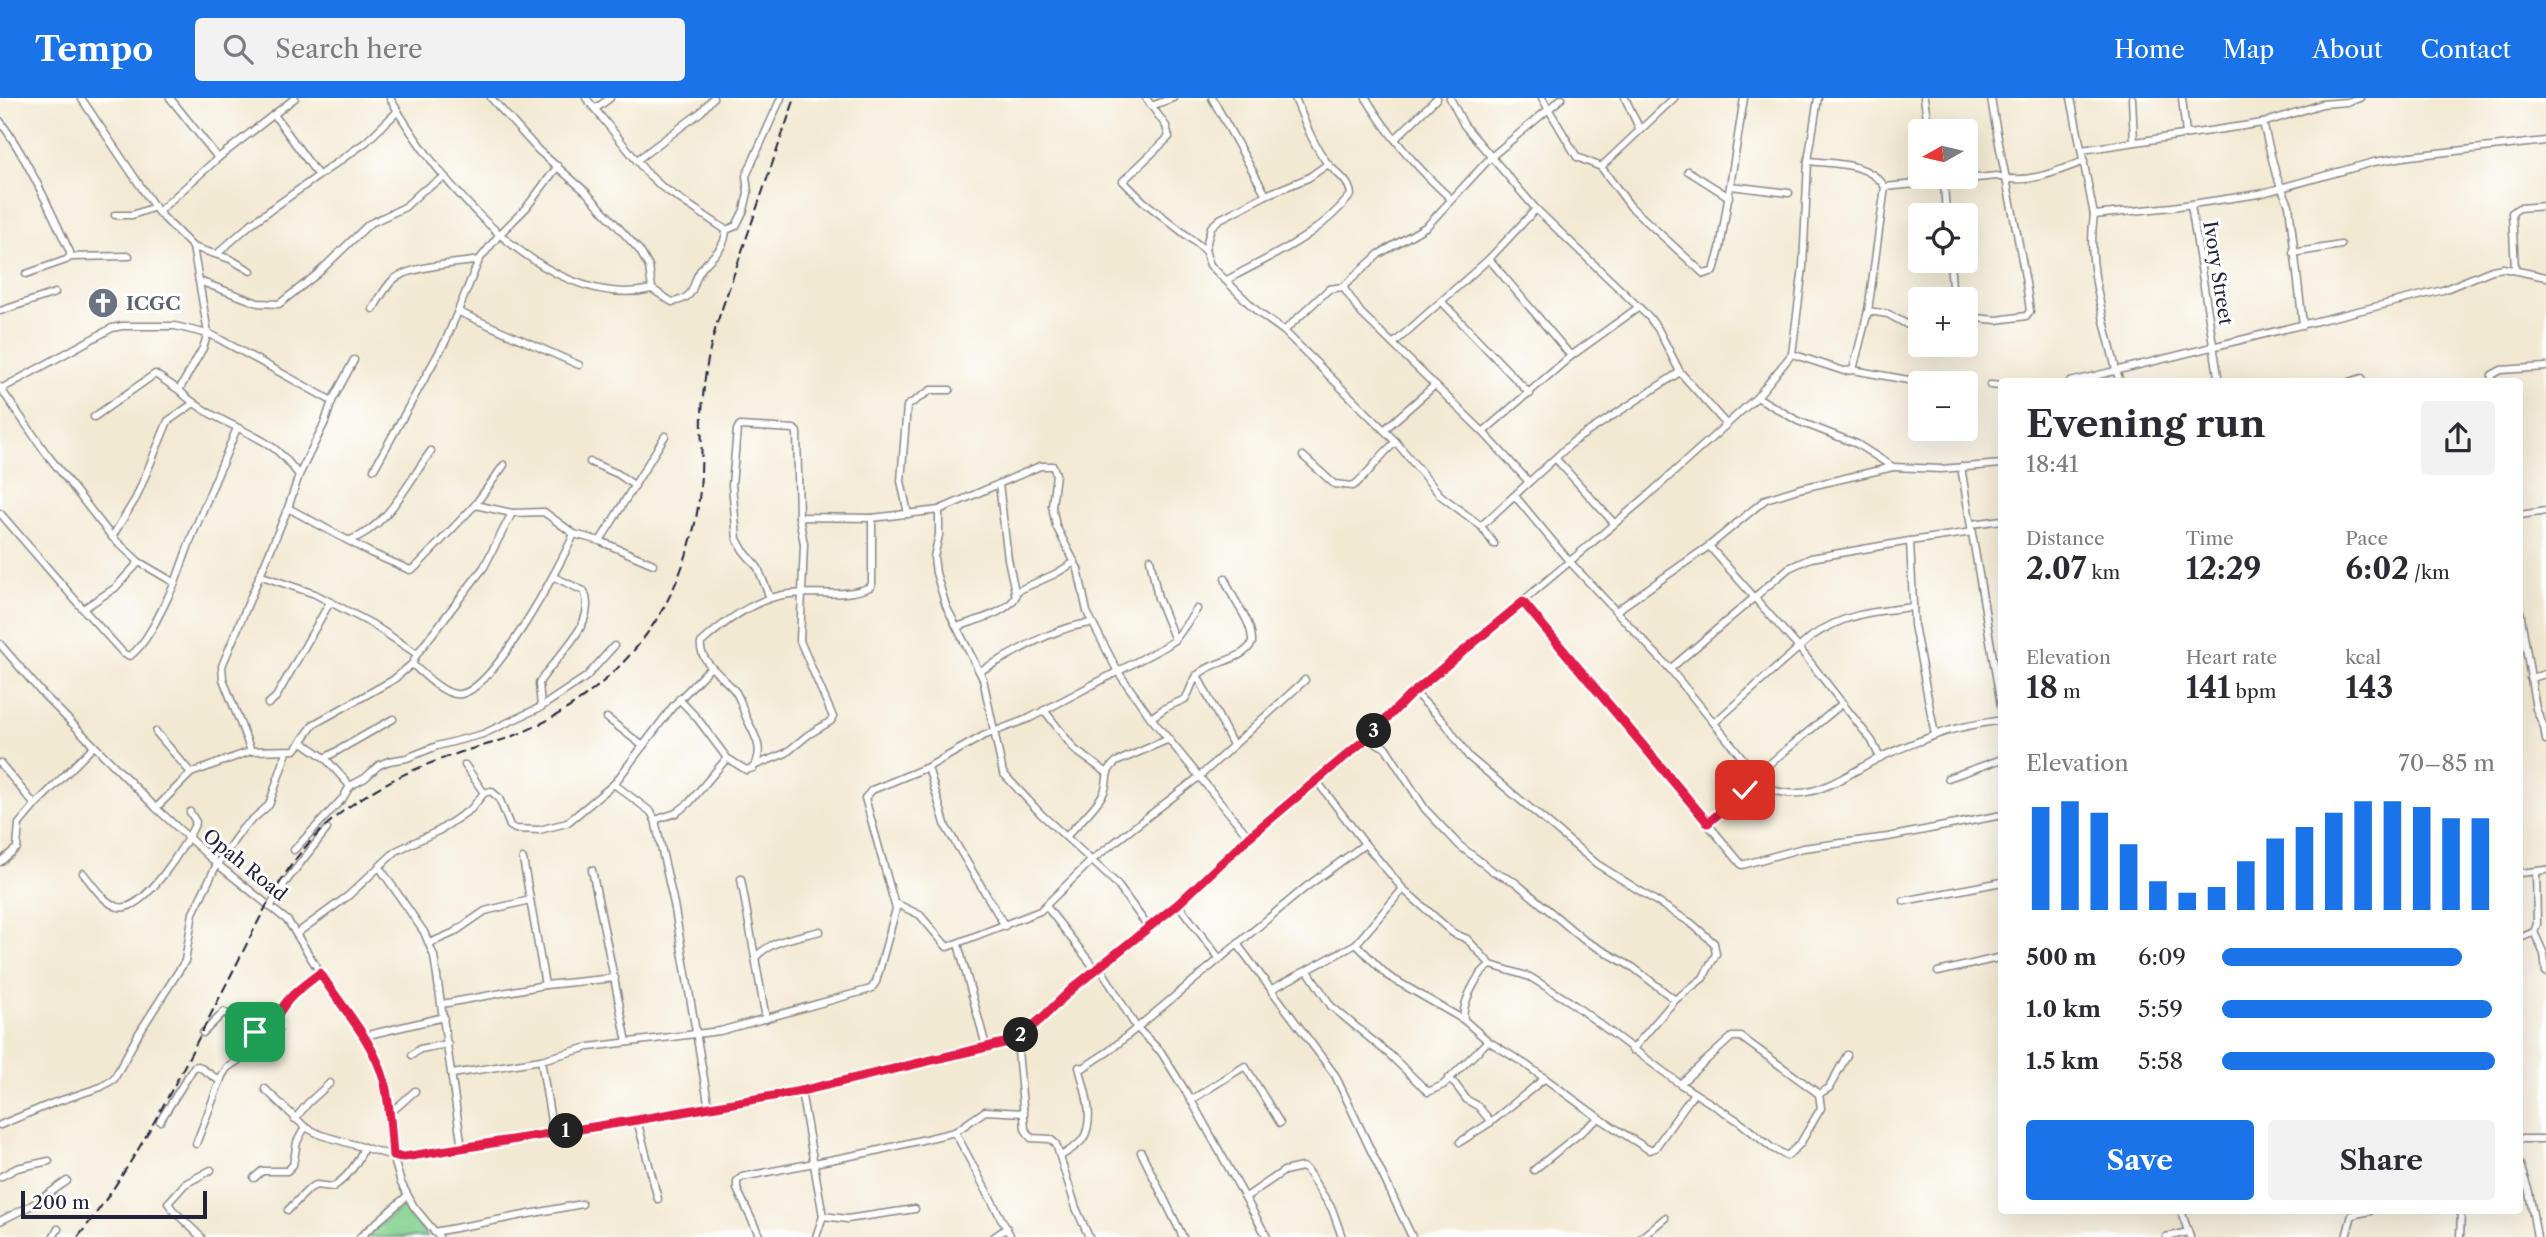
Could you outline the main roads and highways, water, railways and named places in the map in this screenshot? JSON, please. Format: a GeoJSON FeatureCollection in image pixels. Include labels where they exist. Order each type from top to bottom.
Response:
{"type":"FeatureCollection","features":[{"type":"Feature","properties":{"kind":"railway"},"geometry":{"type":"LineString","coordinates":[[78,1237],[101,1207],[142,1143],[269,902],[286,873],[311,841],[347,808],[388,783],[433,762],[513,736],[567,709],[615,671],[654,624],[681,570],[696,520],[701,476],[704,387],[715,331],[795,98]]}},
{"type":"Feature","properties":{"kind":"place","name":"ICGC"},"geometry":{"type":"Point","coordinates":[103,303]}}]}
